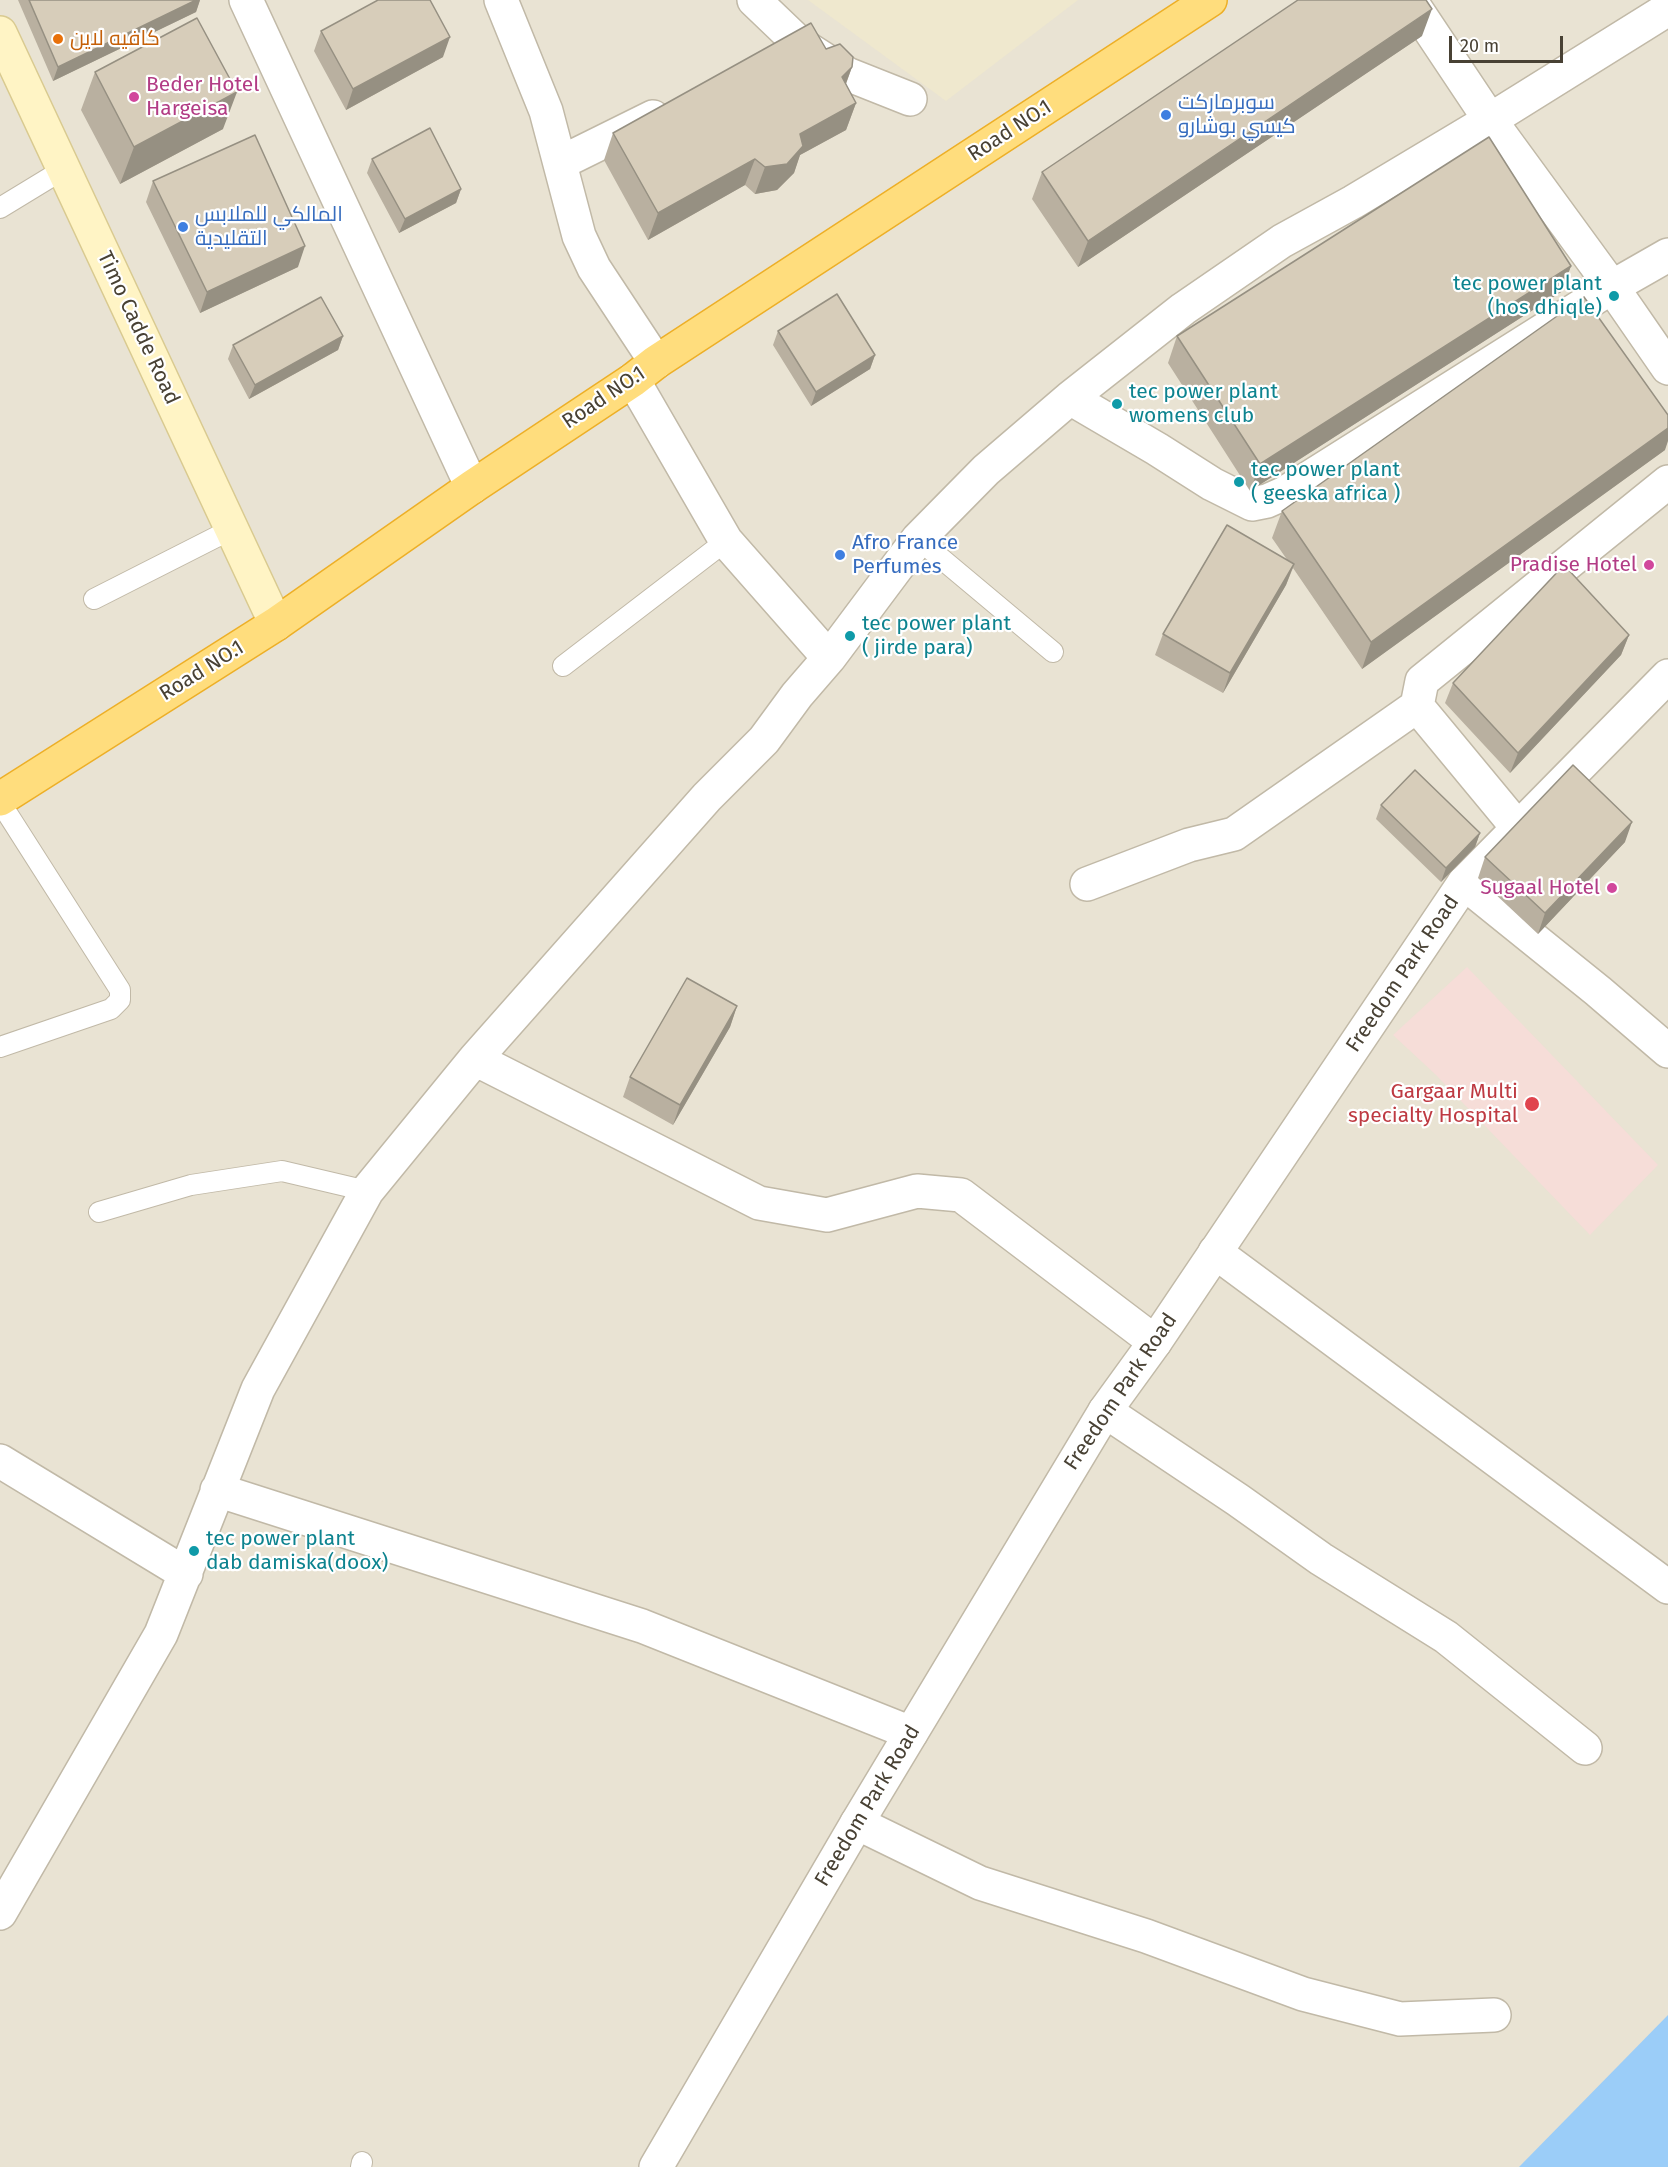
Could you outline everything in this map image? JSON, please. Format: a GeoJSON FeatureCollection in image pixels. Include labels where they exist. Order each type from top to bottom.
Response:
{"type":"FeatureCollection","features":[{"type":"Feature","properties":{"kind":"highway","name":"Road NO.1"},"geometry":{"type":"LineString","coordinates":[[0,801],[276,624],[472,487],[645,371],[1210,0]]}},
{"type":"Feature","properties":{"kind":"main road","name":"Timo Cadde Road"},"geometry":{"type":"LineString","coordinates":[[0,33],[276,624]]}},
{"type":"Feature","properties":{"kind":"street"},"geometry":{"type":"LineString","coordinates":[[246,0],[472,487]]}},
{"type":"Feature","properties":{"kind":"street"},"geometry":{"type":"LineString","coordinates":[[501,0],[546,111],[579,236],[726,541],[829,658]]}},
{"type":"Feature","properties":{"kind":"street"},"geometry":{"type":"LineString","coordinates":[[754,0],[800,44],[847,74],[910,99]]}},
{"type":"Feature","properties":{"kind":"street"},"geometry":{"type":"LineString","coordinates":[[1410,0],[1490,120],[1668,368]]}},
{"type":"Feature","properties":{"kind":"street"},"geometry":{"type":"LineString","coordinates":[[0,1912],[161,1634],[258,1389],[367,1191],[475,1059],[707,797],[764,740],[918,539],[986,470],[1070,398],[1183,309],[1282,241],[1353,202],[1490,120],[1668,9]]}},
{"type":"Feature","properties":{"kind":"street"},"geometry":{"type":"LineString","coordinates":[[769,59],[800,44]]}},
{"type":"Feature","properties":{"kind":"street"},"geometry":{"type":"LineString","coordinates":[[560,163],[675,106]]}},
{"type":"Feature","properties":{"kind":"street"},"geometry":{"type":"LineString","coordinates":[[1070,398],[1212,484],[1252,504],[1267,501],[1285,494],[1612,287],[1668,255]]}},
{"type":"Feature","properties":{"kind":"street"},"geometry":{"type":"LineString","coordinates":[[1087,884],[1189,845],[1234,834],[1417,706],[1422,681],[1668,482]]}},
{"type":"Feature","properties":{"kind":"street","name":"Freedom Park Road"},"geometry":{"type":"LineString","coordinates":[[656,2167],[857,1823],[1105,1411],[1155,1342],[1464,883],[1668,676]]}},
{"type":"Feature","properties":{"kind":"street"},"geometry":{"type":"LineString","coordinates":[[1417,706],[1518,828]]}},
{"type":"Feature","properties":{"kind":"street"},"geometry":{"type":"LineString","coordinates":[[1464,883],[1668,1051]]}},
{"type":"Feature","properties":{"kind":"street"},"geometry":{"type":"LineString","coordinates":[[475,1059],[759,1203],[827,1215],[917,1191],[961,1195],[1155,1342]]}},
{"type":"Feature","properties":{"kind":"street"},"geometry":{"type":"LineString","coordinates":[[1215,1252],[1668,1587]]}},
{"type":"Feature","properties":{"kind":"street"},"geometry":{"type":"LineString","coordinates":[[1105,1411],[1321,1559],[1446,1637],[1585,1748]]}},
{"type":"Feature","properties":{"kind":"street"},"geometry":{"type":"LineString","coordinates":[[0,1461],[186,1574]]}},
{"type":"Feature","properties":{"kind":"street"},"geometry":{"type":"LineString","coordinates":[[217,1490],[642,1626],[911,1733]]}},
{"type":"Feature","properties":{"kind":"street"},"geometry":{"type":"LineString","coordinates":[[857,1823],[980,1883],[1146,1936],[1303,1994],[1400,2019],[1494,2015]]}},
{"type":"Feature","properties":{"kind":"lane"},"geometry":{"type":"LineString","coordinates":[[0,208],[64,169]]}},
{"type":"Feature","properties":{"kind":"lane"},"geometry":{"type":"LineString","coordinates":[[94,599],[232,529]]}},
{"type":"Feature","properties":{"kind":"lane"},"geometry":{"type":"LineString","coordinates":[[918,539],[1053,652]]}},
{"type":"Feature","properties":{"kind":"lane"},"geometry":{"type":"LineString","coordinates":[[563,666],[726,541]]}},
{"type":"Feature","properties":{"kind":"lane"},"geometry":{"type":"LineString","coordinates":[[0,801],[120,990],[120,1000],[111,1009],[0,1047]]}},
{"type":"Feature","properties":{"kind":"lane"},"geometry":{"type":"LineString","coordinates":[[99,1212],[191,1185],[282,1171],[367,1191]]}},
{"type":"Feature","properties":{"kind":"shaded area"},"geometry":{"type":"Polygon","coordinates":[[[0,0],[1668,0],[1668,2167],[0,2167],[0,0]]]}},
{"type":"Feature","properties":{"kind":"shaded area"},"geometry":{"type":"Polygon","coordinates":[[[808,0],[1078,0],[946,101],[808,0]]]}},
{"type":"Feature","properties":{"kind":"shaded area","name":"Gargaar Multi specialty Hospital"},"geometry":{"type":"Polygon","coordinates":[[[1467,967],[1658,1165],[1590,1235],[1436,1075],[1393,1035],[1467,967]]]}},
{"type":"Feature","properties":{"kind":"water"},"geometry":{"type":"Polygon","coordinates":[[[1668,2015],[1668,2167],[1519,2167],[1668,2015]]]}},
{"type":"Feature","properties":{"kind":"building"},"geometry":{"type":"Polygon","coordinates":[[[29,0],[196,0],[58,67],[29,0]]]}},
{"type":"Feature","properties":{"kind":"building"},"geometry":{"type":"Polygon","coordinates":[[[378,0],[430,0],[450,37],[353,89],[321,31],[378,0]]]}},
{"type":"Feature","properties":{"kind":"building"},"geometry":{"type":"Polygon","coordinates":[[[1298,0],[1426,0],[1432,9],[1088,241],[1042,172],[1298,0]]]}},
{"type":"Feature","properties":{"kind":"building"},"geometry":{"type":"Polygon","coordinates":[[[197,18],[237,92],[134,147],[95,72],[197,18]]]}},
{"type":"Feature","properties":{"kind":"building"},"geometry":{"type":"Polygon","coordinates":[[[811,23],[826,49],[840,44],[853,57],[852,67],[842,77],[856,103],[800,134],[803,146],[787,164],[765,167],[755,159],[658,213],[613,133],[811,23]]]}},
{"type":"Feature","properties":{"kind":"building"},"geometry":{"type":"Polygon","coordinates":[[[430,128],[461,189],[405,219],[372,159],[430,128]]]}},
{"type":"Feature","properties":{"kind":"building"},"geometry":{"type":"Polygon","coordinates":[[[255,135],[305,246],[207,292],[153,181],[255,135]]]}},
{"type":"Feature","properties":{"kind":"building"},"geometry":{"type":"Polygon","coordinates":[[[1489,137],[1571,266],[1260,464],[1177,336],[1489,137]]]}},
{"type":"Feature","properties":{"kind":"building"},"geometry":{"type":"Polygon","coordinates":[[[837,294],[875,355],[816,392],[778,331],[837,294]]]}},
{"type":"Feature","properties":{"kind":"building"},"geometry":{"type":"Polygon","coordinates":[[[321,297],[343,336],[255,385],[233,345],[321,297]]]}},
{"type":"Feature","properties":{"kind":"building"},"geometry":{"type":"Polygon","coordinates":[[[1584,297],[1668,415],[1668,428],[1371,642],[1282,511],[1584,297]]]}},
{"type":"Feature","properties":{"kind":"building"},"geometry":{"type":"Polygon","coordinates":[[[1227,525],[1294,564],[1230,673],[1163,634],[1227,525]]]}},
{"type":"Feature","properties":{"kind":"building"},"geometry":{"type":"Polygon","coordinates":[[[1564,565],[1629,635],[1518,753],[1453,683],[1564,565]]]}},
{"type":"Feature","properties":{"kind":"building"},"geometry":{"type":"Polygon","coordinates":[[[1573,765],[1632,822],[1545,913],[1485,857],[1573,765]]]}},
{"type":"Feature","properties":{"kind":"building"},"geometry":{"type":"Polygon","coordinates":[[[1415,770],[1480,833],[1446,868],[1381,805],[1415,770]]]}},
{"type":"Feature","properties":{"kind":"building"},"geometry":{"type":"Polygon","coordinates":[[[687,978],[737,1006],[680,1105],[630,1077],[687,978]]]}},
{"type":"Feature","properties":{"kind":"place","name":"كافيه لاين"},"geometry":{"type":"Point","coordinates":[58,39]}},
{"type":"Feature","properties":{"kind":"place","name":"Beder Hotel Hargeisa"},"geometry":{"type":"Point","coordinates":[134,97]}},
{"type":"Feature","properties":{"kind":"place","name":"سوبرماركت كيسي بوشارو"},"geometry":{"type":"Point","coordinates":[1166,115]}},
{"type":"Feature","properties":{"kind":"place","name":"المالكي للملابس التقليدية"},"geometry":{"type":"Point","coordinates":[183,227]}},
{"type":"Feature","properties":{"kind":"place","name":"tec power plant (hos dhiqle)"},"geometry":{"type":"Point","coordinates":[1614,296]}},
{"type":"Feature","properties":{"kind":"place","name":"tec power plant womens club"},"geometry":{"type":"Point","coordinates":[1117,404]}},
{"type":"Feature","properties":{"kind":"place","name":"tec power plant ( geeska africa )"},"geometry":{"type":"Point","coordinates":[1239,482]}},
{"type":"Feature","properties":{"kind":"place","name":"Afro France Perfumes"},"geometry":{"type":"Point","coordinates":[840,555]}},
{"type":"Feature","properties":{"kind":"place","name":"Pradise Hotel"},"geometry":{"type":"Point","coordinates":[1649,565]}},
{"type":"Feature","properties":{"kind":"place","name":"tec power plant ( jirde para)"},"geometry":{"type":"Point","coordinates":[850,636]}},
{"type":"Feature","properties":{"kind":"place","name":"Sugaal Hotel"},"geometry":{"type":"Point","coordinates":[1612,888]}},
{"type":"Feature","properties":{"kind":"place","name":"Gargaar Multi specialty Hospital"},"geometry":{"type":"Point","coordinates":[1532,1104]}},
{"type":"Feature","properties":{"kind":"place","name":"tec power plant dab damiska(doox)"},"geometry":{"type":"Point","coordinates":[194,1551]}}]}
